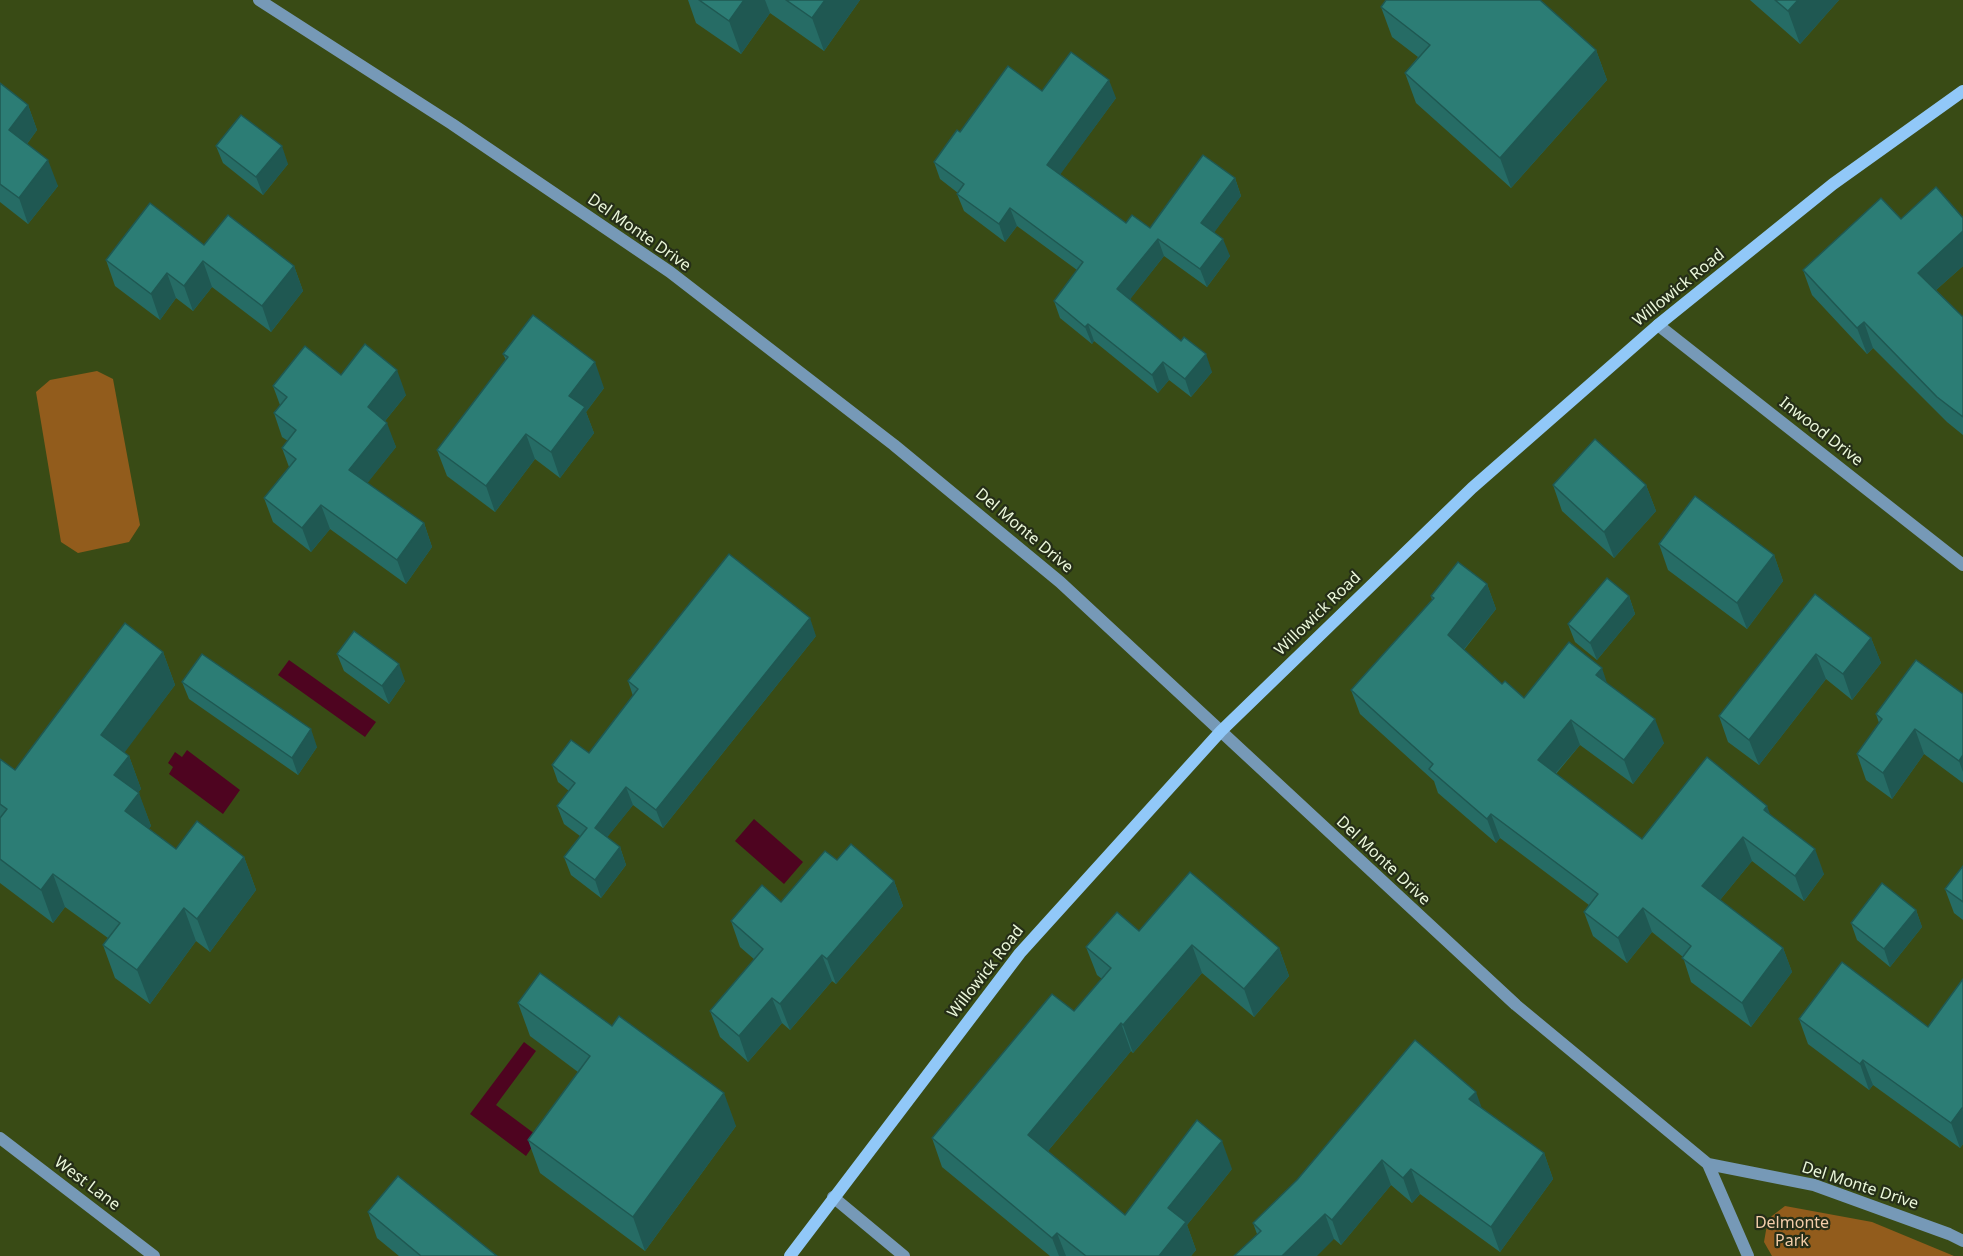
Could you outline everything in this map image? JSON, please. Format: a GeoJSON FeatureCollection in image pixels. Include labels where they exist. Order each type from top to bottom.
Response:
{"type":"FeatureCollection","features":[{"type":"Feature","properties":{"kind":"street","name":"Del Monte Drive"},"geometry":{"type":"LineString","coordinates":[[260,0],[452,124],[670,272],[894,445],[1060,582],[1516,1005],[1708,1164],[1748,1256]]}},
{"type":"Feature","properties":{"kind":"street","name":"Willowick Road"},"geometry":{"type":"LineString","coordinates":[[790,1256],[1020,953],[1221,731],[1472,488],[1658,325],[1833,184],[1963,92]]}},
{"type":"Feature","properties":{"kind":"street","name":"Inwood Drive"},"geometry":{"type":"LineString","coordinates":[[1658,325],[1963,565]]}},
{"type":"Feature","properties":{"kind":"street","name":"West Lane"},"geometry":{"type":"LineString","coordinates":[[0,1138],[154,1256]]}},
{"type":"Feature","properties":{"kind":"street","name":"Del Monte Drive"},"geometry":{"type":"LineString","coordinates":[[1708,1164],[1814,1185],[1963,1241]]}},
{"type":"Feature","properties":{"kind":"street"},"geometry":{"type":"LineString","coordinates":[[833,1197],[904,1256]]}},
{"type":"Feature","properties":{"kind":"green space"},"geometry":{"type":"Polygon","coordinates":[[[97,371],[113,379],[140,525],[129,542],[78,553],[61,542],[36,392],[50,380],[97,371]]]}},
{"type":"Feature","properties":{"kind":"green space","name":"Delmonte Park"},"geometry":{"type":"Polygon","coordinates":[[[1785,1206],[1872,1222],[1954,1256],[1772,1256],[1764,1242],[1768,1219],[1785,1206]]]}},
{"type":"Feature","properties":{"kind":"shaded area"},"geometry":{"type":"Polygon","coordinates":[[[289,660],[376,722],[365,737],[278,675],[289,660]]]}},
{"type":"Feature","properties":{"kind":"shaded area"},"geometry":{"type":"Polygon","coordinates":[[[187,750],[240,790],[223,814],[169,774],[173,767],[168,763],[175,752],[182,757],[187,750]]]}},
{"type":"Feature","properties":{"kind":"shaded area"},"geometry":{"type":"Polygon","coordinates":[[[754,819],[803,862],[784,884],[735,841],[754,819]]]}},
{"type":"Feature","properties":{"kind":"shaded area"},"geometry":{"type":"Polygon","coordinates":[[[524,1042],[536,1051],[496,1105],[539,1137],[526,1156],[470,1114],[524,1042]]]}},
{"type":"Feature","properties":{"kind":"building"},"geometry":{"type":"Polygon","coordinates":[[[699,0],[744,0],[729,21],[699,0]]]}},
{"type":"Feature","properties":{"kind":"building"},"geometry":{"type":"Polygon","coordinates":[[[786,0],[825,0],[812,18],[786,0]]]}},
{"type":"Feature","properties":{"kind":"building"},"geometry":{"type":"Polygon","coordinates":[[[1386,0],[1540,0],[1596,50],[1500,158],[1405,73],[1430,45],[1381,7],[1386,0]]]}},
{"type":"Feature","properties":{"kind":"building"},"geometry":{"type":"Polygon","coordinates":[[[1775,0],[1798,0],[1788,11],[1775,0]]]}},
{"type":"Feature","properties":{"kind":"building"},"geometry":{"type":"Polygon","coordinates":[[[1071,52],[1109,80],[1047,165],[1126,223],[1132,215],[1150,228],[1203,155],[1235,178],[1201,223],[1223,239],[1200,269],[1158,239],[1117,289],[1181,341],[1184,337],[1206,354],[1185,379],[1163,362],[1152,375],[1088,324],[1085,327],[1054,301],[1083,262],[1010,208],[999,224],[957,194],[964,184],[934,162],[957,130],[960,132],[1008,66],[1042,91],[1071,52]]]}},
{"type":"Feature","properties":{"kind":"building"},"geometry":{"type":"Polygon","coordinates":[[[0,83],[28,105],[9,130],[48,160],[19,198],[0,184],[0,83]]]}},
{"type":"Feature","properties":{"kind":"building"},"geometry":{"type":"Polygon","coordinates":[[[241,115],[282,146],[256,177],[216,146],[241,115]]]}},
{"type":"Feature","properties":{"kind":"building"},"geometry":{"type":"Polygon","coordinates":[[[1936,187],[1963,218],[1963,231],[1918,273],[1963,317],[1963,417],[1937,397],[1864,322],[1857,328],[1803,270],[1881,198],[1901,219],[1936,187]]]}},
{"type":"Feature","properties":{"kind":"building"},"geometry":{"type":"Polygon","coordinates":[[[150,203],[204,245],[228,215],[294,266],[262,306],[203,261],[184,286],[167,273],[151,294],[106,260],[150,203]]]}},
{"type":"Feature","properties":{"kind":"building"},"geometry":{"type":"Polygon","coordinates":[[[533,315],[595,362],[569,396],[585,407],[551,452],[526,434],[486,486],[437,450],[508,357],[503,354],[533,315]]]}},
{"type":"Feature","properties":{"kind":"building"},"geometry":{"type":"Polygon","coordinates":[[[365,344],[397,370],[368,407],[387,423],[349,470],[424,523],[397,560],[321,505],[302,528],[264,498],[296,459],[282,448],[296,430],[274,413],[287,397],[273,386],[305,346],[341,375],[365,344]]]}},
{"type":"Feature","properties":{"kind":"building"},"geometry":{"type":"Polygon","coordinates":[[[1595,439],[1646,485],[1604,532],[1553,485],[1595,439]]]}},
{"type":"Feature","properties":{"kind":"building"},"geometry":{"type":"Polygon","coordinates":[[[1695,496],[1774,555],[1737,603],[1659,544],[1695,496]]]}},
{"type":"Feature","properties":{"kind":"building"},"geometry":{"type":"Polygon","coordinates":[[[729,554],[810,618],[656,810],[626,787],[595,828],[620,847],[595,880],[564,857],[587,828],[557,806],[575,783],[552,765],[571,740],[589,753],[638,689],[628,681],[729,554]]]}},
{"type":"Feature","properties":{"kind":"building"},"geometry":{"type":"Polygon","coordinates":[[[1458,562],[1487,584],[1448,635],[1502,684],[1505,681],[1524,698],[1569,642],[1602,668],[1596,675],[1655,719],[1624,760],[1571,720],[1538,760],[1642,839],[1707,757],[1767,806],[1764,810],[1815,849],[1795,876],[1743,837],[1702,886],[1783,948],[1742,1003],[1682,958],[1691,946],[1643,908],[1618,938],[1584,912],[1598,894],[1491,814],[1487,819],[1429,769],[1433,764],[1351,690],[1434,598],[1431,596],[1458,562]]]}},
{"type":"Feature","properties":{"kind":"building"},"geometry":{"type":"Polygon","coordinates":[[[1607,578],[1629,596],[1590,643],[1568,624],[1607,578]]]}},
{"type":"Feature","properties":{"kind":"building"},"geometry":{"type":"Polygon","coordinates":[[[1815,594],[1871,638],[1843,674],[1816,654],[1749,740],[1719,716],[1815,594]]]}},
{"type":"Feature","properties":{"kind":"building"},"geometry":{"type":"Polygon","coordinates":[[[125,623],[163,652],[101,735],[129,756],[114,775],[139,793],[125,811],[176,849],[197,821],[244,857],[197,919],[184,908],[137,970],[103,945],[120,923],[53,874],[41,890],[0,859],[0,818],[7,809],[0,804],[0,759],[15,770],[125,623]]]}},
{"type":"Feature","properties":{"kind":"building"},"geometry":{"type":"Polygon","coordinates":[[[354,631],[399,664],[382,686],[337,654],[354,631]]]}},
{"type":"Feature","properties":{"kind":"building"},"geometry":{"type":"Polygon","coordinates":[[[202,654],[311,729],[292,758],[182,682],[202,654]]]}},
{"type":"Feature","properties":{"kind":"building"},"geometry":{"type":"Polygon","coordinates":[[[1916,660],[1963,694],[1963,755],[1959,761],[1915,729],[1883,773],[1857,754],[1882,719],[1876,714],[1916,660]]]}},
{"type":"Feature","properties":{"kind":"building"},"geometry":{"type":"Polygon","coordinates":[[[851,844],[894,881],[827,959],[822,955],[780,1004],[772,998],[739,1036],[710,1011],[763,949],[731,921],[762,885],[781,902],[825,851],[837,860],[851,844]]]}},
{"type":"Feature","properties":{"kind":"building"},"geometry":{"type":"Polygon","coordinates":[[[1963,866],[1963,902],[1945,889],[1963,866]]]}},
{"type":"Feature","properties":{"kind":"building"},"geometry":{"type":"Polygon","coordinates":[[[1190,872],[1279,948],[1244,989],[1192,945],[1123,1025],[1121,1023],[1028,1135],[1125,1215],[1197,1120],[1222,1141],[1168,1208],[1186,1222],[1159,1256],[1086,1256],[1057,1233],[1052,1238],[932,1138],[1052,994],[1074,1011],[1111,968],[1086,947],[1117,912],[1139,931],[1190,872]]]}},
{"type":"Feature","properties":{"kind":"building"},"geometry":{"type":"Polygon","coordinates":[[[1882,883],[1916,910],[1884,949],[1851,923],[1882,883]]]}},
{"type":"Feature","properties":{"kind":"building"},"geometry":{"type":"Polygon","coordinates":[[[1842,962],[1928,1027],[1963,979],[1963,1109],[1951,1123],[1863,1060],[1860,1064],[1799,1019],[1842,962]]]}},
{"type":"Feature","properties":{"kind":"building"},"geometry":{"type":"Polygon","coordinates":[[[540,973],[612,1026],[619,1016],[724,1093],[633,1217],[528,1140],[590,1056],[518,1003],[540,973]]]}},
{"type":"Feature","properties":{"kind":"building"},"geometry":{"type":"Polygon","coordinates":[[[1415,1040],[1476,1092],[1469,1099],[1544,1153],[1491,1227],[1411,1169],[1403,1178],[1382,1160],[1332,1220],[1325,1214],[1282,1256],[1234,1256],[1261,1231],[1253,1223],[1297,1180],[1415,1040]]]}},
{"type":"Feature","properties":{"kind":"building"},"geometry":{"type":"Polygon","coordinates":[[[398,1176],[497,1256],[421,1256],[368,1212],[398,1176]]]}}]}
